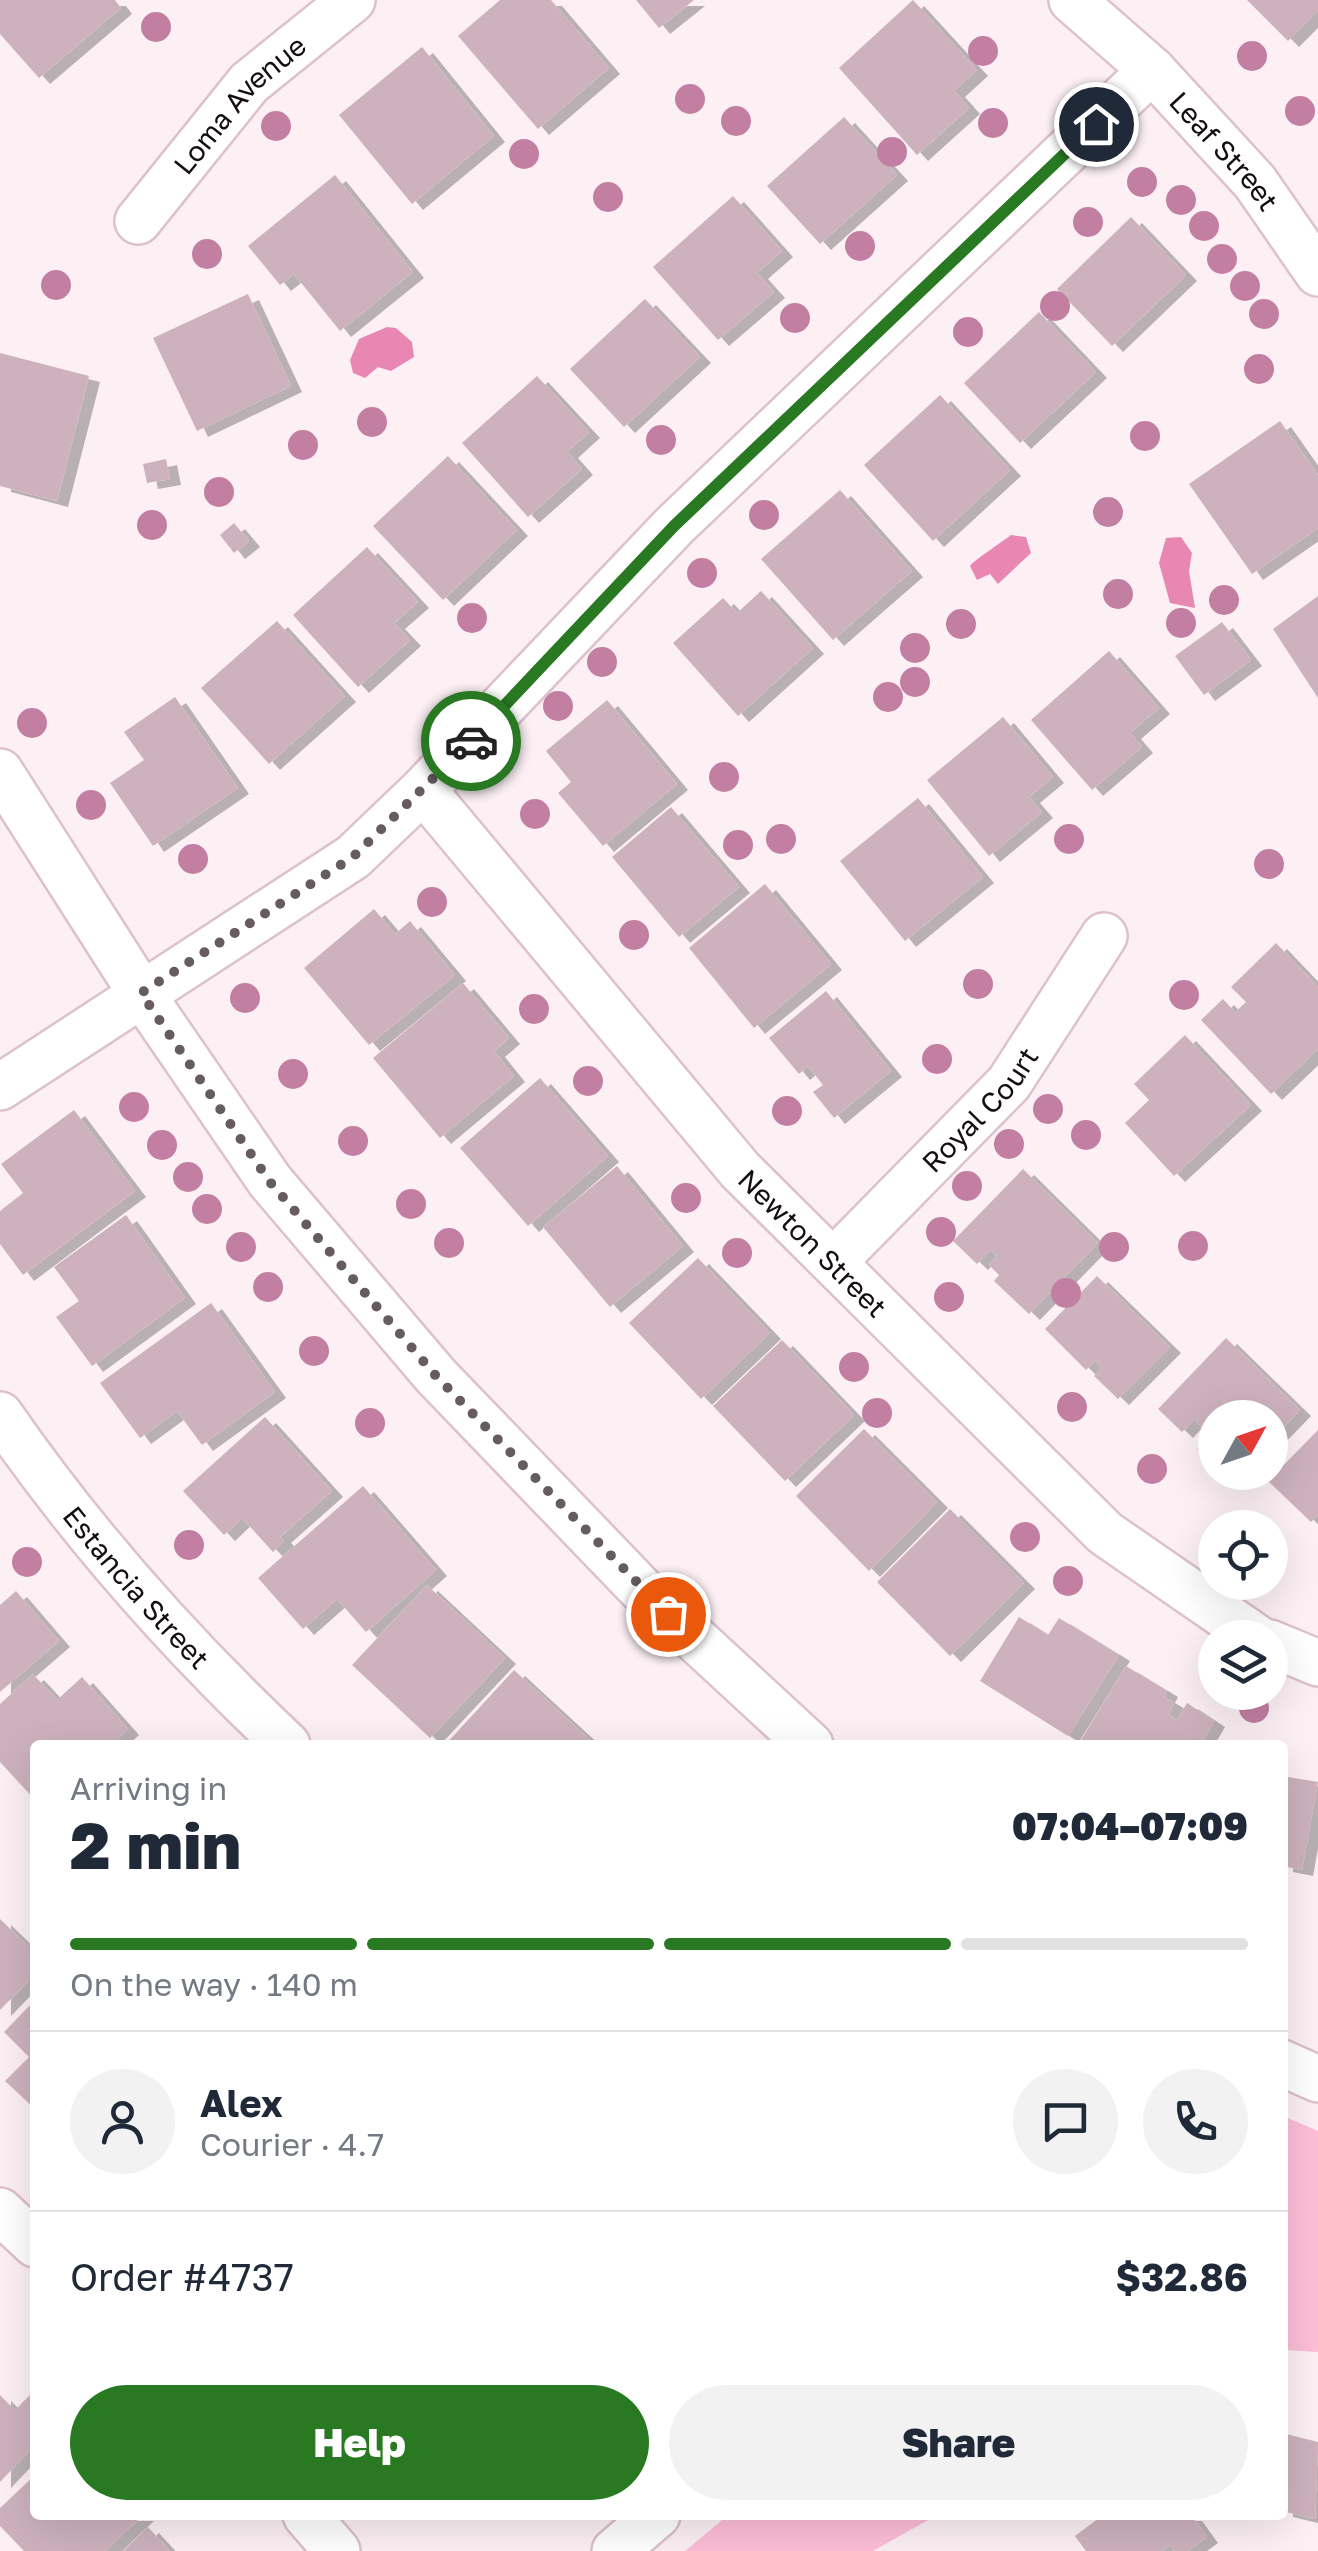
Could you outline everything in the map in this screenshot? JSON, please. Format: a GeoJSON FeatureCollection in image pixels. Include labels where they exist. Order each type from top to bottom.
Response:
{"type":"FeatureCollection","features":[{"type":"Feature","properties":{"kind":"street","name":"Loma Avenue"},"geometry":{"type":"LineString","coordinates":[[138,221],[250,83],[352,0]]}},
{"type":"Feature","properties":{"kind":"street","name":"Leaf Street"},"geometry":{"type":"LineString","coordinates":[[1072,0],[1152,70],[1255,182],[1318,272]]}},
{"type":"Feature","properties":{"kind":"street"},"geometry":{"type":"LineString","coordinates":[[0,1086],[353,857],[424,790],[674,526],[1152,70]]}},
{"type":"Feature","properties":{"kind":"street"},"geometry":{"type":"LineString","coordinates":[[0,772],[141,993],[270,1182],[436,1376],[640,1588],[805,1740]]}},
{"type":"Feature","properties":{"kind":"street","name":"Newton Street"},"geometry":{"type":"LineString","coordinates":[[424,790],[740,1170],[1105,1533],[1231,1620]]}},
{"type":"Feature","properties":{"kind":"street","name":"Royal Court"},"geometry":{"type":"LineString","coordinates":[[833,1262],[1009,1082],[1104,936]]}},
{"type":"Feature","properties":{"kind":"street","name":"Estancia Street"},"geometry":{"type":"LineString","coordinates":[[0,1414],[108,1556],[211,1673],[282,1740]]}},
{"type":"Feature","properties":{"kind":"street"},"geometry":{"type":"LineString","coordinates":[[1288,1650],[1318,1663]]}},
{"type":"Feature","properties":{"kind":"street"},"geometry":{"type":"LineString","coordinates":[[1288,2065],[1318,2079]]}},
{"type":"Feature","properties":{"kind":"street"},"geometry":{"type":"LineString","coordinates":[[0,2210],[30,2239]]}},
{"type":"Feature","properties":{"kind":"street"},"geometry":{"type":"LineString","coordinates":[[310,2520],[337,2551]]}},
{"type":"Feature","properties":{"kind":"street"},"geometry":{"type":"LineString","coordinates":[[615,2551],[651,2520]]}},
{"type":"Feature","properties":{"kind":"shaded area"},"geometry":{"type":"Polygon","coordinates":[[[387,327],[396,328],[412,342],[414,357],[391,371],[378,367],[365,378],[353,373],[350,360],[359,339],[387,327]]]}},
{"type":"Feature","properties":{"kind":"shaded area"},"geometry":{"type":"Polygon","coordinates":[[[1011,535],[1026,537],[1031,553],[998,584],[990,574],[977,580],[970,566],[1011,535]]]}},
{"type":"Feature","properties":{"kind":"shaded area"},"geometry":{"type":"Polygon","coordinates":[[[1181,537],[1192,553],[1189,571],[1195,608],[1170,603],[1159,563],[1166,538],[1181,537]]]}},
{"type":"Feature","properties":{"kind":"shaded area"},"geometry":{"type":"Polygon","coordinates":[[[1288,2118],[1318,2131],[1318,2352],[1288,2350],[1288,2118]]]}},
{"type":"Feature","properties":{"kind":"shaded area"},"geometry":{"type":"Polygon","coordinates":[[[722,2520],[928,2520],[873,2551],[685,2551],[722,2520]]]}},
{"type":"Feature","properties":{"kind":"building"},"geometry":{"type":"Polygon","coordinates":[[[0,0],[115,0],[121,8],[39,78],[0,34],[0,0]]]}},
{"type":"Feature","properties":{"kind":"building"},"geometry":{"type":"Polygon","coordinates":[[[500,0],[551,0],[609,68],[538,129],[458,36],[500,0]]]}},
{"type":"Feature","properties":{"kind":"building"},"geometry":{"type":"Polygon","coordinates":[[[636,0],[694,0],[659,28],[636,0]]]}},
{"type":"Feature","properties":{"kind":"building"},"geometry":{"type":"Polygon","coordinates":[[[913,0],[977,70],[954,91],[969,108],[917,155],[839,68],[913,0]]]}},
{"type":"Feature","properties":{"kind":"building"},"geometry":{"type":"Polygon","coordinates":[[[1247,0],[1318,0],[1318,11],[1288,41],[1247,0]]]}},
{"type":"Feature","properties":{"kind":"building"},"geometry":{"type":"Polygon","coordinates":[[[422,47],[494,136],[412,204],[339,115],[422,47]]]}},
{"type":"Feature","properties":{"kind":"building"},"geometry":{"type":"Polygon","coordinates":[[[844,117],[897,175],[820,244],[767,186],[844,117]]]}},
{"type":"Feature","properties":{"kind":"building"},"geometry":{"type":"Polygon","coordinates":[[[335,175],[413,272],[340,331],[294,274],[280,285],[248,246],[335,175]]]}},
{"type":"Feature","properties":{"kind":"building"},"geometry":{"type":"Polygon","coordinates":[[[733,196],[782,251],[757,273],[774,292],[718,340],[653,267],[733,196]]]}},
{"type":"Feature","properties":{"kind":"building"},"geometry":{"type":"Polygon","coordinates":[[[1131,217],[1186,275],[1112,346],[1057,289],[1131,217]]]}},
{"type":"Feature","properties":{"kind":"building"},"geometry":{"type":"Polygon","coordinates":[[[248,294],[291,386],[197,431],[153,338],[248,294]]]}},
{"type":"Feature","properties":{"kind":"building"},"geometry":{"type":"Polygon","coordinates":[[[645,299],[700,357],[624,427],[570,369],[645,299]]]}},
{"type":"Feature","properties":{"kind":"building"},"geometry":{"type":"Polygon","coordinates":[[[1039,312],[1096,372],[1020,443],[964,383],[1039,312]]]}},
{"type":"Feature","properties":{"kind":"building"},"geometry":{"type":"Polygon","coordinates":[[[0,353],[89,376],[57,501],[0,486],[0,353]]]}},
{"type":"Feature","properties":{"kind":"building"},"geometry":{"type":"Polygon","coordinates":[[[537,376],[589,432],[567,452],[582,469],[528,517],[462,443],[537,376]]]}},
{"type":"Feature","properties":{"kind":"building"},"geometry":{"type":"Polygon","coordinates":[[[940,395],[1010,470],[933,541],[864,465],[940,395]]]}},
{"type":"Feature","properties":{"kind":"building"},"geometry":{"type":"Polygon","coordinates":[[[1280,421],[1318,475],[1318,528],[1252,574],[1189,484],[1280,421]]]}},
{"type":"Feature","properties":{"kind":"building"},"geometry":{"type":"Polygon","coordinates":[[[448,456],[517,530],[443,600],[373,526],[448,456]]]}},
{"type":"Feature","properties":{"kind":"building"},"geometry":{"type":"Polygon","coordinates":[[[166,459],[170,479],[147,483],[143,464],[166,459]]]}},
{"type":"Feature","properties":{"kind":"building"},"geometry":{"type":"Polygon","coordinates":[[[840,490],[912,571],[833,640],[761,559],[840,490]]]}},
{"type":"Feature","properties":{"kind":"building"},"geometry":{"type":"Polygon","coordinates":[[[234,523],[249,541],[234,553],[220,535],[234,523]]]}},
{"type":"Feature","properties":{"kind":"building"},"geometry":{"type":"Polygon","coordinates":[[[367,547],[418,602],[394,623],[410,640],[358,687],[293,615],[367,547]]]}},
{"type":"Feature","properties":{"kind":"building"},"geometry":{"type":"Polygon","coordinates":[[[761,591],[813,648],[738,716],[673,643],[723,598],[737,613],[761,591]]]}},
{"type":"Feature","properties":{"kind":"building"},"geometry":{"type":"Polygon","coordinates":[[[1318,596],[1318,698],[1273,629],[1318,596]]]}},
{"type":"Feature","properties":{"kind":"building"},"geometry":{"type":"Polygon","coordinates":[[[277,621],[345,696],[269,764],[201,688],[277,621]]]}},
{"type":"Feature","properties":{"kind":"building"},"geometry":{"type":"Polygon","coordinates":[[[1222,622],[1251,660],[1204,695],[1175,656],[1222,622]]]}},
{"type":"Feature","properties":{"kind":"building"},"geometry":{"type":"Polygon","coordinates":[[[1109,651],[1159,708],[1130,733],[1142,747],[1092,790],[1031,720],[1109,651]]]}},
{"type":"Feature","properties":{"kind":"building"},"geometry":{"type":"Polygon","coordinates":[[[175,697],[238,788],[153,846],[110,783],[144,760],[124,732],[175,697]]]}},
{"type":"Feature","properties":{"kind":"building"},"geometry":{"type":"Polygon","coordinates":[[[607,700],[677,784],[603,846],[558,793],[571,782],[546,751],[607,700]]]}},
{"type":"Feature","properties":{"kind":"building"},"geometry":{"type":"Polygon","coordinates":[[[1003,717],[1053,777],[1029,797],[1042,812],[989,856],[927,780],[1003,717]]]}},
{"type":"Feature","properties":{"kind":"building"},"geometry":{"type":"Polygon","coordinates":[[[918,798],[983,877],[905,941],[840,861],[918,798]]]}},
{"type":"Feature","properties":{"kind":"building"},"geometry":{"type":"Polygon","coordinates":[[[671,807],[739,887],[679,937],[612,857],[671,807]]]}},
{"type":"Feature","properties":{"kind":"building"},"geometry":{"type":"Polygon","coordinates":[[[765,884],[831,964],[754,1028],[689,948],[765,884]]]}},
{"type":"Feature","properties":{"kind":"building"},"geometry":{"type":"Polygon","coordinates":[[[374,909],[395,934],[410,921],[455,975],[369,1045],[304,968],[374,909]]]}},
{"type":"Feature","properties":{"kind":"building"},"geometry":{"type":"Polygon","coordinates":[[[1276,943],[1318,987],[1318,1049],[1271,1094],[1201,1020],[1223,999],[1235,1012],[1246,1002],[1231,987],[1276,943]]]}},
{"type":"Feature","properties":{"kind":"building"},"geometry":{"type":"Polygon","coordinates":[[[463,983],[509,1038],[494,1051],[514,1076],[440,1138],[373,1058],[463,983]]]}},
{"type":"Feature","properties":{"kind":"building"},"geometry":{"type":"Polygon","coordinates":[[[826,991],[891,1071],[834,1118],[813,1092],[823,1085],[808,1066],[799,1074],[769,1038],[826,991]]]}},
{"type":"Feature","properties":{"kind":"building"},"geometry":{"type":"Polygon","coordinates":[[[1185,1035],[1251,1105],[1174,1176],[1125,1123],[1149,1100],[1134,1084],[1185,1035]]]}},
{"type":"Feature","properties":{"kind":"building"},"geometry":{"type":"Polygon","coordinates":[[[540,1078],[608,1156],[528,1226],[460,1148],[540,1078]]]}},
{"type":"Feature","properties":{"kind":"building"},"geometry":{"type":"Polygon","coordinates":[[[74,1110],[135,1191],[23,1275],[0,1244],[0,1211],[23,1193],[1,1164],[74,1110]]]}},
{"type":"Feature","properties":{"kind":"building"},"geometry":{"type":"Polygon","coordinates":[[[617,1166],[683,1246],[610,1307],[543,1227],[617,1166]]]}},
{"type":"Feature","properties":{"kind":"building"},"geometry":{"type":"Polygon","coordinates":[[[1023,1169],[1098,1243],[1029,1314],[994,1281],[999,1275],[989,1265],[997,1256],[990,1250],[977,1264],[953,1241],[1023,1169]]]}},
{"type":"Feature","properties":{"kind":"building"},"geometry":{"type":"Polygon","coordinates":[[[126,1215],[185,1298],[92,1366],[56,1317],[79,1301],[54,1267],[126,1215]]]}},
{"type":"Feature","properties":{"kind":"building"},"geometry":{"type":"Polygon","coordinates":[[[698,1258],[770,1333],[701,1399],[629,1323],[698,1258]]]}},
{"type":"Feature","properties":{"kind":"building"},"geometry":{"type":"Polygon","coordinates":[[[1097,1276],[1170,1347],[1118,1399],[1094,1376],[1102,1368],[1095,1361],[1086,1370],[1045,1329],[1097,1276]]]}},
{"type":"Feature","properties":{"kind":"building"},"geometry":{"type":"Polygon","coordinates":[[[211,1303],[275,1392],[202,1445],[177,1411],[140,1438],[100,1383],[211,1303]]]}},
{"type":"Feature","properties":{"kind":"building"},"geometry":{"type":"Polygon","coordinates":[[[1226,1338],[1300,1410],[1288,1422],[1288,1400],[1198,1400],[1198,1423],[1194,1419],[1182,1432],[1158,1409],[1226,1338]]]}},
{"type":"Feature","properties":{"kind":"building"},"geometry":{"type":"Polygon","coordinates":[[[782,1340],[854,1415],[785,1481],[713,1406],[782,1340]]]}},
{"type":"Feature","properties":{"kind":"building"},"geometry":{"type":"Polygon","coordinates":[[[265,1417],[332,1491],[280,1537],[284,1541],[273,1552],[242,1518],[224,1535],[183,1491],[265,1417]]]}},
{"type":"Feature","properties":{"kind":"building"},"geometry":{"type":"Polygon","coordinates":[[[864,1429],[937,1502],[869,1571],[796,1496],[864,1429]]]}},
{"type":"Feature","properties":{"kind":"building"},"geometry":{"type":"Polygon","coordinates":[[[1318,1430],[1318,1515],[1311,1522],[1277,1490],[1288,1490],[1288,1461],[1318,1430]]]}},
{"type":"Feature","properties":{"kind":"building"},"geometry":{"type":"Polygon","coordinates":[[[363,1486],[436,1570],[366,1632],[337,1599],[303,1629],[258,1578],[363,1486]]]}},
{"type":"Feature","properties":{"kind":"building"},"geometry":{"type":"Polygon","coordinates":[[[950,1509],[1024,1583],[950,1656],[877,1582],[950,1509]]]}},
{"type":"Feature","properties":{"kind":"building"},"geometry":{"type":"Polygon","coordinates":[[[427,1585],[505,1658],[430,1738],[352,1665],[427,1585]]]}},
{"type":"Feature","properties":{"kind":"building"},"geometry":{"type":"Polygon","coordinates":[[[16,1591],[59,1641],[0,1692],[0,1605],[16,1591]]]}},
{"type":"Feature","properties":{"kind":"building"},"geometry":{"type":"Polygon","coordinates":[[[1019,1617],[1048,1635],[1059,1618],[1119,1655],[1068,1736],[980,1681],[1019,1617]]]}},
{"type":"Feature","properties":{"kind":"building"},"geometry":{"type":"Polygon","coordinates":[[[1126,1666],[1167,1691],[1164,1697],[1174,1703],[1168,1714],[1177,1720],[1187,1703],[1214,1721],[1203,1740],[1081,1740],[1126,1666]]]}},
{"type":"Feature","properties":{"kind":"building"},"geometry":{"type":"Polygon","coordinates":[[[514,1670],[590,1740],[450,1740],[514,1670]]]}},
{"type":"Feature","properties":{"kind":"building"},"geometry":{"type":"Polygon","coordinates":[[[33,1674],[57,1700],[82,1677],[128,1729],[116,1740],[30,1740],[30,1795],[0,1762],[0,1704],[33,1674]]]}},
{"type":"Feature","properties":{"kind":"building"},"geometry":{"type":"Polygon","coordinates":[[[1288,1777],[1318,1782],[1302,1870],[1288,1867],[1288,1777]]]}},
{"type":"Feature","properties":{"kind":"building"},"geometry":{"type":"Polygon","coordinates":[[[0,1919],[30,1948],[30,1979],[0,2010],[0,1919]]]}},
{"type":"Feature","properties":{"kind":"building"},"geometry":{"type":"Polygon","coordinates":[[[30,2005],[30,2104],[5,2081],[29,2057],[4,2032],[30,2005]]]}},
{"type":"Feature","properties":{"kind":"building"},"geometry":{"type":"Polygon","coordinates":[[[0,2395],[15,2410],[30,2395],[30,2450],[0,2482],[0,2395]]]}},
{"type":"Feature","properties":{"kind":"building"},"geometry":{"type":"Polygon","coordinates":[[[1288,2434],[1318,2442],[1315,2519],[1288,2512],[1288,2434]]]}},
{"type":"Feature","properties":{"kind":"building"},"geometry":{"type":"Polygon","coordinates":[[[30,2480],[30,2520],[138,2520],[105,2551],[24,2551],[0,2526],[0,2508],[30,2480]]]}},
{"type":"Feature","properties":{"kind":"building"},"geometry":{"type":"Polygon","coordinates":[[[1096,2520],[1195,2520],[1207,2537],[1188,2551],[1174,2551],[1170,2545],[1162,2551],[1086,2551],[1075,2536],[1096,2520]]]}},
{"type":"Feature","properties":{"kind":"building"},"geometry":{"type":"Polygon","coordinates":[[[148,2527],[170,2551],[123,2551],[148,2527]]]}},
{"type":"Feature","properties":{"kind":"way so far"},"geometry":{"type":"LineString","coordinates":[[471,741],[353,857],[141,993],[270,1182],[436,1376],[668,1614]]}},
{"type":"Feature","properties":{"kind":"route"},"geometry":{"type":"LineString","coordinates":[[471,741],[674,526],[1096,124]]}}]}
